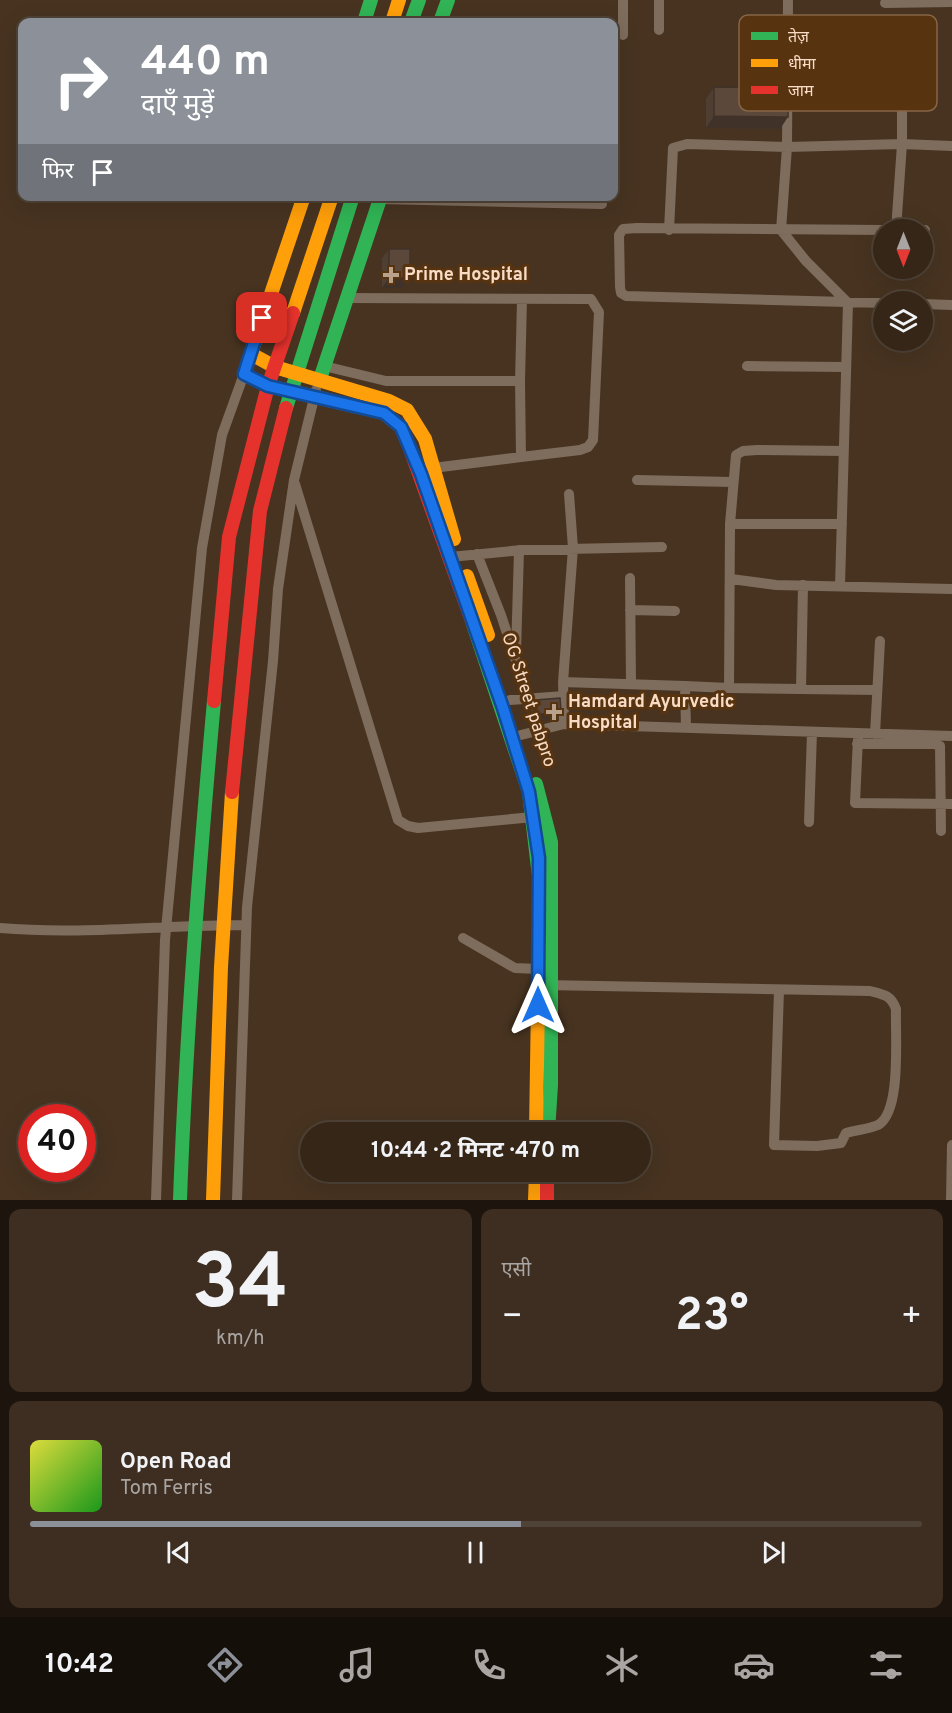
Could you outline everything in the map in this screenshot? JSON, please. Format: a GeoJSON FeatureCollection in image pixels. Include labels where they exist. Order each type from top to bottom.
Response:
{"type":"FeatureCollection","features":[{"type":"Feature","properties":{"kind":"street"},"geometry":{"type":"LineString","coordinates":[[365,18],[372,0]]}},
{"type":"Feature","properties":{"kind":"street"},"geometry":{"type":"LineString","coordinates":[[393,18],[399,0]]}},
{"type":"Feature","properties":{"kind":"street"},"geometry":{"type":"LineString","coordinates":[[412,18],[418,0]]}},
{"type":"Feature","properties":{"kind":"street"},"geometry":{"type":"LineString","coordinates":[[441,18],[448,0]]}},
{"type":"Feature","properties":{"kind":"street"},"geometry":{"type":"LineString","coordinates":[[623,0],[623,34]]}},
{"type":"Feature","properties":{"kind":"street"},"geometry":{"type":"LineString","coordinates":[[659,0],[659,30]]}},
{"type":"Feature","properties":{"kind":"street"},"geometry":{"type":"LineString","coordinates":[[787,15],[788,0]]}},
{"type":"Feature","properties":{"kind":"street"},"geometry":{"type":"LineString","coordinates":[[885,3],[952,2]]}},
{"type":"Feature","properties":{"kind":"street"},"geometry":{"type":"LineString","coordinates":[[787,111],[787,147],[781,230],[806,261],[848,303],[840,586]]}},
{"type":"Feature","properties":{"kind":"street"},"geometry":{"type":"LineString","coordinates":[[897,219],[902,111]]}},
{"type":"Feature","properties":{"kind":"street"},"geometry":{"type":"LineString","coordinates":[[669,230],[673,148],[687,144],[787,147],[902,144],[952,146]]}},
{"type":"Feature","properties":{"kind":"street"},"geometry":{"type":"LineString","coordinates":[[156,1200],[167,925],[202,548],[222,435],[302,201]]}},
{"type":"Feature","properties":{"kind":"street"},"geometry":{"type":"LineString","coordinates":[[180,1200],[195,924],[213,683],[229,537],[268,386],[330,201]]}},
{"type":"Feature","properties":{"kind":"street"},"geometry":{"type":"LineString","coordinates":[[213,1200],[224,925],[235,744],[259,522],[295,373],[350,201]]}},
{"type":"Feature","properties":{"kind":"street"},"geometry":{"type":"LineString","coordinates":[[237,1200],[246,925],[278,589],[294,480],[314,397],[380,201]]}},
{"type":"Feature","properties":{"kind":"street"},"geometry":{"type":"LineString","coordinates":[[492,201],[602,204]]}},
{"type":"Feature","properties":{"kind":"street"},"geometry":{"type":"LineString","coordinates":[[873,230],[637,228],[620,231],[620,287],[621,293],[626,296],[873,303]]}},
{"type":"Feature","properties":{"kind":"street"},"geometry":{"type":"LineString","coordinates":[[347,298],[522,300],[583,297],[591,299],[600,312],[593,440],[588,447],[580,450],[433,468]]}},
{"type":"Feature","properties":{"kind":"street"},"geometry":{"type":"LineString","coordinates":[[521,457],[522,300]]}},
{"type":"Feature","properties":{"kind":"street"},"geometry":{"type":"LineString","coordinates":[[933,304],[952,305]]}},
{"type":"Feature","properties":{"kind":"street","name":"OG Street pabpro"},"geometry":{"type":"LineString","coordinates":[[251,354],[276,367],[295,373],[322,372],[389,401],[407,410],[425,438],[455,556],[529,792],[539,858],[538,969],[545,985],[548,1122]]}},
{"type":"Feature","properties":{"kind":"street"},"geometry":{"type":"LineString","coordinates":[[747,366],[846,367]]}},
{"type":"Feature","properties":{"kind":"street"},"geometry":{"type":"LineString","coordinates":[[322,372],[386,381],[520,381]]}},
{"type":"Feature","properties":{"kind":"street","name":"OG Street pabpro"},"geometry":{"type":"LineString","coordinates":[[244,374],[268,386],[384,413],[401,427],[455,556],[510,700],[551,842],[537,1122]]}},
{"type":"Feature","properties":{"kind":"street"},"geometry":{"type":"LineString","coordinates":[[729,688],[730,524],[736,455],[743,451],[844,451]]}},
{"type":"Feature","properties":{"kind":"street"},"geometry":{"type":"LineString","coordinates":[[294,480],[398,820],[408,826],[418,828],[533,817]]}},
{"type":"Feature","properties":{"kind":"street"},"geometry":{"type":"LineString","coordinates":[[637,480],[732,482]]}},
{"type":"Feature","properties":{"kind":"street"},"geometry":{"type":"LineString","coordinates":[[564,724],[563,682],[573,548],[569,494]]}},
{"type":"Feature","properties":{"kind":"street"},"geometry":{"type":"LineString","coordinates":[[730,524],[842,524]]}},
{"type":"Feature","properties":{"kind":"street"},"geometry":{"type":"LineString","coordinates":[[455,556],[519,550],[662,547]]}},
{"type":"Feature","properties":{"kind":"street"},"geometry":{"type":"LineString","coordinates":[[516,662],[519,550]]}},
{"type":"Feature","properties":{"kind":"street"},"geometry":{"type":"LineString","coordinates":[[477,554],[528,698]]}},
{"type":"Feature","properties":{"kind":"street"},"geometry":{"type":"LineString","coordinates":[[630,578],[631,683]]}},
{"type":"Feature","properties":{"kind":"street"},"geometry":{"type":"LineString","coordinates":[[731,579],[803,585],[952,589]]}},
{"type":"Feature","properties":{"kind":"street"},"geometry":{"type":"LineString","coordinates":[[801,689],[803,585]]}},
{"type":"Feature","properties":{"kind":"street"},"geometry":{"type":"LineString","coordinates":[[630,610],[675,611]]}},
{"type":"Feature","properties":{"kind":"street"},"geometry":{"type":"LineString","coordinates":[[876,734],[880,641]]}},
{"type":"Feature","properties":{"kind":"street"},"geometry":{"type":"LineString","coordinates":[[563,682],[878,690]]}},
{"type":"Feature","properties":{"kind":"street"},"geometry":{"type":"LineString","coordinates":[[685,686],[686,728]]}},
{"type":"Feature","properties":{"kind":"street"},"geometry":{"type":"LineString","coordinates":[[510,700],[564,696]]}},
{"type":"Feature","properties":{"kind":"street"},"geometry":{"type":"LineString","coordinates":[[521,735],[564,724],[812,732],[858,739],[934,744],[940,746],[947,804],[941,831]]}},
{"type":"Feature","properties":{"kind":"street"},"geometry":{"type":"LineString","coordinates":[[809,822],[812,732]]}},
{"type":"Feature","properties":{"kind":"street"},"geometry":{"type":"LineString","coordinates":[[858,739],[876,734],[952,736]]}},
{"type":"Feature","properties":{"kind":"street"},"geometry":{"type":"LineString","coordinates":[[858,739],[855,803],[947,804]]}},
{"type":"Feature","properties":{"kind":"street"},"geometry":{"type":"LineString","coordinates":[[0,928],[40,931],[195,924],[246,925]]}},
{"type":"Feature","properties":{"kind":"street"},"geometry":{"type":"LineString","coordinates":[[463,938],[515,968],[538,969]]}},
{"type":"Feature","properties":{"kind":"street"},"geometry":{"type":"LineString","coordinates":[[545,985],[870,991],[884,994],[893,1001],[896,1009],[893,1102],[892,1108],[879,1125],[846,1133],[841,1143],[816,1146],[774,1146],[779,990]]}},
{"type":"Feature","properties":{"kind":"street"},"geometry":{"type":"LineString","coordinates":[[951,1200],[952,1145]]}},
{"type":"Feature","properties":{"kind":"street"},"geometry":{"type":"LineString","coordinates":[[535,1200],[536,1182]]}},
{"type":"Feature","properties":{"kind":"street"},"geometry":{"type":"LineString","coordinates":[[547,1200],[548,1182]]}},
{"type":"Feature","properties":{"kind":"building"},"geometry":{"type":"Polygon","coordinates":[[[714,87],[739,87],[739,111],[788,111],[788,117],[714,116],[714,87]]]}},
{"type":"Feature","properties":{"kind":"building"},"geometry":{"type":"Polygon","coordinates":[[[389,249],[410,249],[410,278],[389,278],[389,249]]]}},
{"type":"Feature","properties":{"kind":"building"},"geometry":{"type":"Polygon","coordinates":[[[560,698],[561,711],[536,715],[536,700],[560,698]]]}},
{"type":"Feature","properties":{"kind":"traffic: fast"},"geometry":{"type":"LineString","coordinates":[[365,18],[371,0]]}},
{"type":"Feature","properties":{"kind":"traffic: fast"},"geometry":{"type":"LineString","coordinates":[[412,18],[419,0]]}},
{"type":"Feature","properties":{"kind":"traffic: fast"},"geometry":{"type":"LineString","coordinates":[[441,18],[448,0]]}},
{"type":"Feature","properties":{"kind":"traffic: fast"},"geometry":{"type":"LineString","coordinates":[[286,408],[351,201]]}},
{"type":"Feature","properties":{"kind":"traffic: fast"},"geometry":{"type":"LineString","coordinates":[[320,379],[379,201]]}},
{"type":"Feature","properties":{"kind":"traffic: fast"},"geometry":{"type":"LineString","coordinates":[[473,624],[529,792],[540,885],[539,934]]}},
{"type":"Feature","properties":{"kind":"traffic: fast"},"geometry":{"type":"LineString","coordinates":[[180,1200],[194,950],[214,701]]}},
{"type":"Feature","properties":{"kind":"traffic: fast"},"geometry":{"type":"LineString","coordinates":[[536,784],[551,842],[551,1085],[549,1122]]}},
{"type":"Feature","properties":{"kind":"traffic: slow"},"geometry":{"type":"LineString","coordinates":[[393,18],[399,0]]}},
{"type":"Feature","properties":{"kind":"traffic: slow"},"geometry":{"type":"LineString","coordinates":[[302,201],[244,374],[268,386],[384,413],[401,427],[409,446]]}},
{"type":"Feature","properties":{"kind":"traffic: slow"},"geometry":{"type":"LineString","coordinates":[[293,313],[330,201]]}},
{"type":"Feature","properties":{"kind":"traffic: slow"},"geometry":{"type":"LineString","coordinates":[[251,354],[275,367],[389,401],[407,410],[425,439],[454,539]]}},
{"type":"Feature","properties":{"kind":"traffic: slow"},"geometry":{"type":"LineString","coordinates":[[467,576],[488,635]]}},
{"type":"Feature","properties":{"kind":"traffic: slow"},"geometry":{"type":"LineString","coordinates":[[213,1200],[221,967],[232,792]]}},
{"type":"Feature","properties":{"kind":"traffic: slow"},"geometry":{"type":"LineString","coordinates":[[536,1122],[539,934]]}},
{"type":"Feature","properties":{"kind":"traffic: slow"},"geometry":{"type":"LineString","coordinates":[[535,1200],[536,1182]]}},
{"type":"Feature","properties":{"kind":"traffic: jam"},"geometry":{"type":"LineString","coordinates":[[214,701],[229,537],[268,386],[293,313]]}},
{"type":"Feature","properties":{"kind":"traffic: jam"},"geometry":{"type":"LineString","coordinates":[[232,792],[260,511],[286,408]]}},
{"type":"Feature","properties":{"kind":"traffic: jam"},"geometry":{"type":"LineString","coordinates":[[409,446],[473,624]]}},
{"type":"Feature","properties":{"kind":"traffic: jam"},"geometry":{"type":"LineString","coordinates":[[547,1182],[547,1200]]}},
{"type":"Feature","properties":{"kind":"place","name":"Prime Hospital"},"geometry":{"type":"Point","coordinates":[391,275]}},
{"type":"Feature","properties":{"kind":"place","name":"Hamdard Ayurvedic Hospital"},"geometry":{"type":"Point","coordinates":[554,712]}},
{"type":"Feature","properties":{"kind":"route"},"geometry":{"type":"LineString","coordinates":[[262,318],[244,374],[268,386],[384,413],[401,427],[421,474],[503,708],[529,792],[539,858],[538,1005]]}}]}
